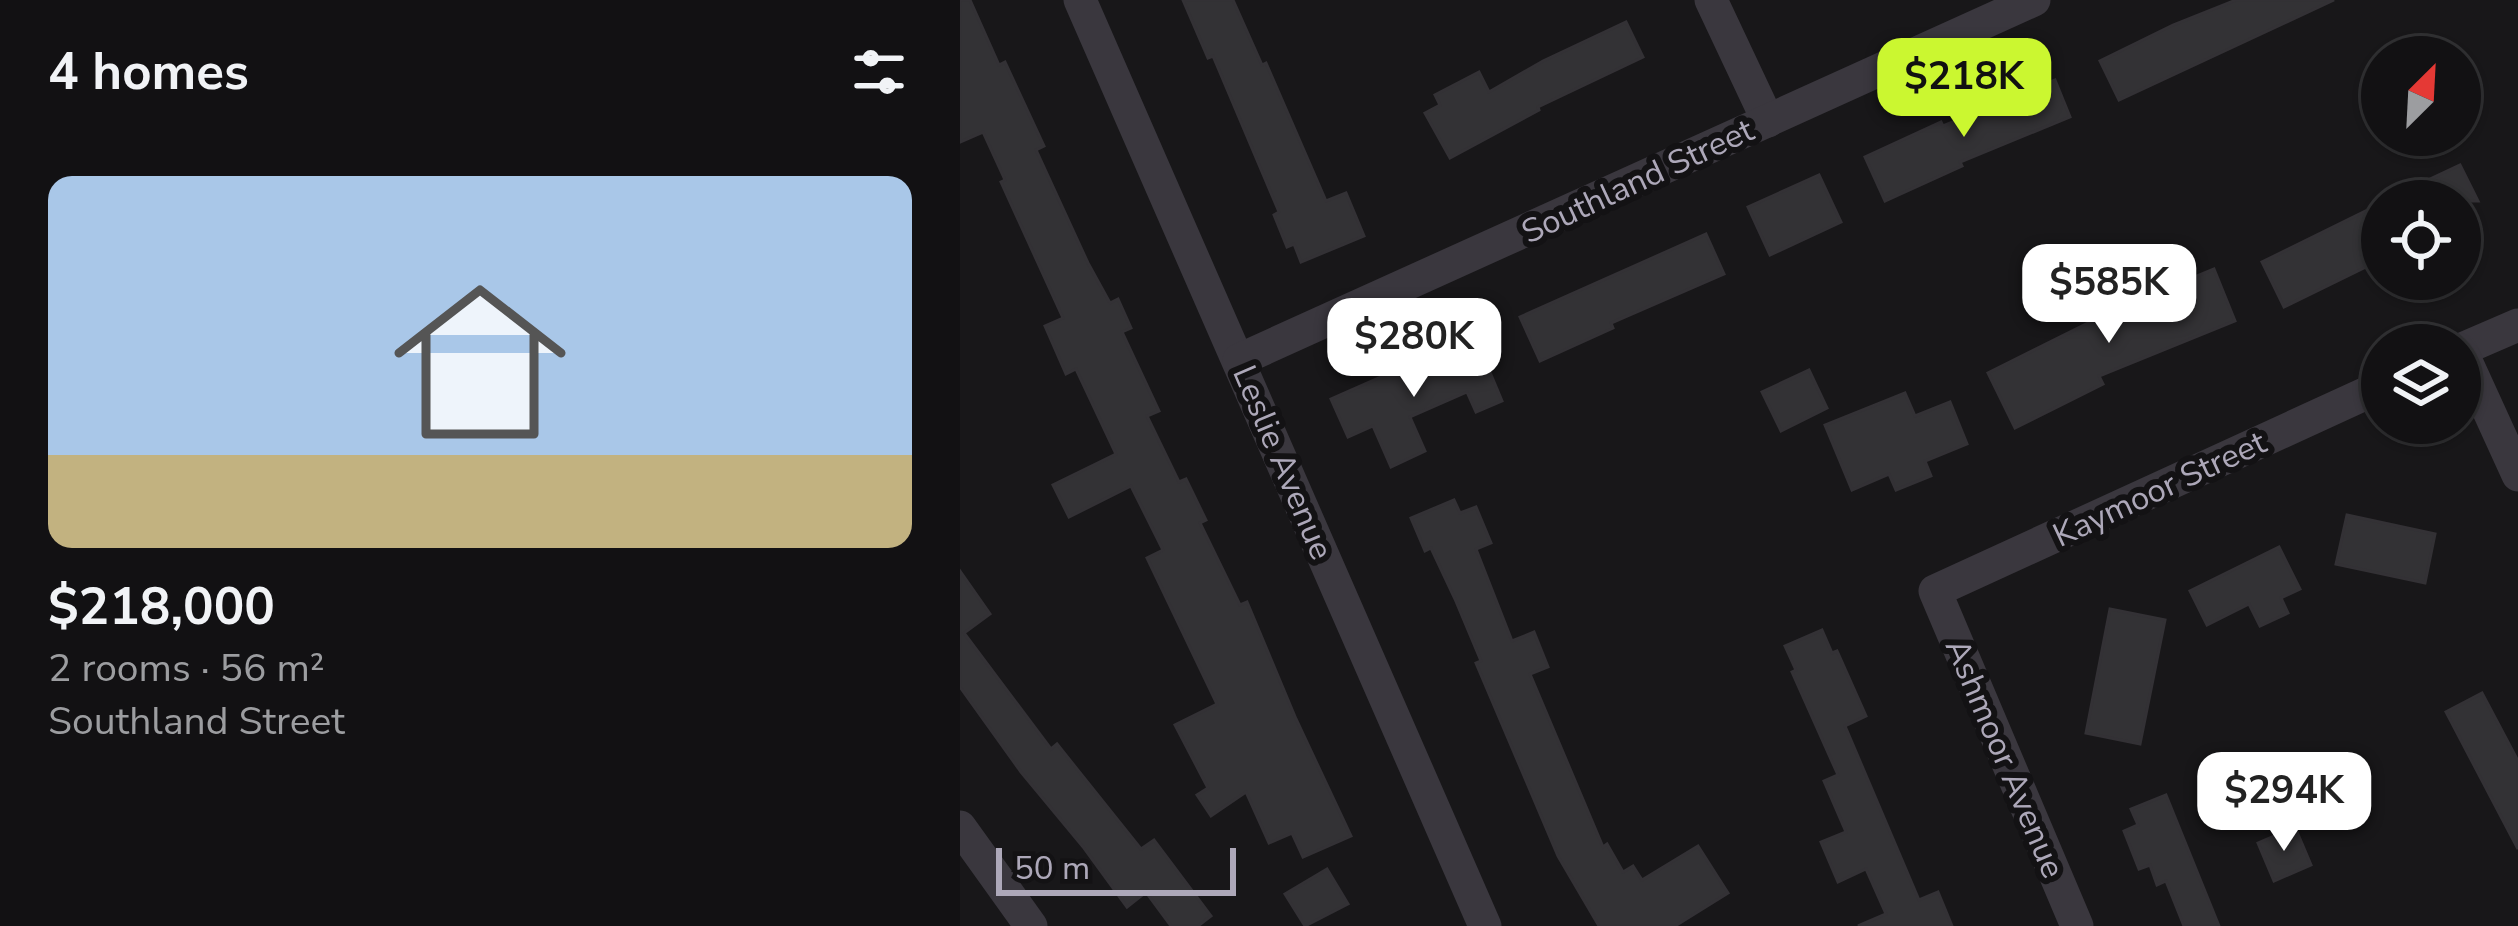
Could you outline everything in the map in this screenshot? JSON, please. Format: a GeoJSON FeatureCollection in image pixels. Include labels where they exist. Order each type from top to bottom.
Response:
{"type":"FeatureCollection","features":[{"type":"Feature","properties":{"kind":"street","name":"Leslie Avenue"},"geometry":{"type":"LineString","coordinates":[[1080,0],[1485,926]]}},
{"type":"Feature","properties":{"kind":"street"},"geometry":{"type":"LineString","coordinates":[[1711,0],[1768,121]]}},
{"type":"Feature","properties":{"kind":"street","name":"Southland Street"},"geometry":{"type":"LineString","coordinates":[[1239,360],[2034,0]]}},
{"type":"Feature","properties":{"kind":"street"},"geometry":{"type":"LineString","coordinates":[[2481,341],[2518,325]]}},
{"type":"Feature","properties":{"kind":"street"},"geometry":{"type":"LineString","coordinates":[[2481,395],[2518,475]]}},
{"type":"Feature","properties":{"kind":"street","name":"Kaymoor Street"},"geometry":{"type":"LineString","coordinates":[[1935,591],[2361,396]]}},
{"type":"Feature","properties":{"kind":"street","name":"Ashmoor Avenue"},"geometry":{"type":"LineString","coordinates":[[1935,591],[2077,926]]}},
{"type":"Feature","properties":{"kind":"street"},"geometry":{"type":"LineString","coordinates":[[960,827],[1031,926]]}},
{"type":"Feature","properties":{"kind":"building"},"geometry":{"type":"Polygon","coordinates":[[[960,0],[970,0],[999,65],[1005,62],[1044,146],[1036,150],[1088,263],[1110,303],[1118,299],[1131,328],[1122,332],[1159,411],[1147,416],[1179,482],[1186,479],[1206,520],[1200,523],[1240,605],[1247,602],[1351,836],[1303,857],[1292,833],[1269,843],[1246,792],[1211,816],[1197,795],[1208,788],[1175,725],[1217,704],[1147,558],[1163,550],[1131,486],[1069,517],[1053,485],[1116,454],[1076,369],[1066,374],[1045,326],[1063,318],[983,132],[960,142],[960,0]]]}},
{"type":"Feature","properties":{"kind":"building"},"geometry":{"type":"Polygon","coordinates":[[[1183,0],[1233,0],[1326,201],[1346,193],[1364,236],[1301,262],[1294,244],[1287,247],[1274,215],[1279,212],[1213,56],[1208,58],[1183,0]]]}},
{"type":"Feature","properties":{"kind":"building"},"geometry":{"type":"Polygon","coordinates":[[[2236,0],[2334,0],[2119,100],[2100,61],[2236,0]]]}},
{"type":"Feature","properties":{"kind":"building"},"geometry":{"type":"Polygon","coordinates":[[[1626,22],[1643,57],[1538,107],[1450,158],[1425,113],[1440,105],[1435,95],[1479,72],[1489,92],[1626,22]]]}},
{"type":"Feature","properties":{"kind":"building"},"geometry":{"type":"Polygon","coordinates":[[[2055,80],[2070,117],[1960,162],[1962,166],[1885,201],[1865,157],[1941,122],[1943,126],[2055,80]]]}},
{"type":"Feature","properties":{"kind":"building"},"geometry":{"type":"Polygon","coordinates":[[[2460,165],[2468,180],[2428,180],[2460,165]]]}},
{"type":"Feature","properties":{"kind":"building"},"geometry":{"type":"Polygon","coordinates":[[[1819,175],[1841,222],[1770,255],[1748,207],[1819,175]]]}},
{"type":"Feature","properties":{"kind":"building"},"geometry":{"type":"Polygon","coordinates":[[[2361,213],[2361,269],[2284,307],[2262,262],[2361,213]]]}},
{"type":"Feature","properties":{"kind":"building"},"geometry":{"type":"Polygon","coordinates":[[[1706,234],[1724,274],[1611,323],[1613,328],[1540,361],[1520,317],[1706,234]]]}},
{"type":"Feature","properties":{"kind":"building"},"geometry":{"type":"Polygon","coordinates":[[[2214,269],[2235,321],[2099,376],[2103,384],[2015,428],[1988,373],[2116,309],[2214,269]]]}},
{"type":"Feature","properties":{"kind":"building"},"geometry":{"type":"Polygon","coordinates":[[[1479,346],[1502,401],[1476,412],[1467,392],[1410,417],[1425,451],[1391,467],[1373,426],[1348,437],[1331,399],[1433,354],[1438,364],[1479,346]]]}},
{"type":"Feature","properties":{"kind":"building"},"geometry":{"type":"Polygon","coordinates":[[[1809,370],[1827,408],[1781,431],[1762,392],[1809,370]]]}},
{"type":"Feature","properties":{"kind":"building"},"geometry":{"type":"Polygon","coordinates":[[[1905,393],[1915,416],[1950,402],[1967,444],[1925,461],[1931,476],[1896,490],[1889,474],[1852,490],[1825,425],[1905,393]]]}},
{"type":"Feature","properties":{"kind":"building"},"geometry":{"type":"Polygon","coordinates":[[[1454,500],[1460,513],[1476,507],[1491,543],[1476,549],[1512,641],[1534,632],[1548,667],[1530,674],[1603,847],[1607,844],[1623,872],[1633,866],[1642,880],[1698,846],[1728,893],[1675,926],[1599,926],[1558,856],[1476,663],[1481,661],[1455,599],[1411,518],[1454,500]]]}},
{"type":"Feature","properties":{"kind":"building"},"geometry":{"type":"Polygon","coordinates":[[[2347,515],[2435,534],[2425,583],[2336,564],[2347,515]]]}},
{"type":"Feature","properties":{"kind":"building"},"geometry":{"type":"Polygon","coordinates":[[[2279,547],[2300,589],[2281,598],[2288,613],[2260,626],[2249,604],[2207,625],[2190,591],[2279,547]]]}},
{"type":"Feature","properties":{"kind":"building"},"geometry":{"type":"Polygon","coordinates":[[[960,571],[990,614],[964,633],[1051,749],[1057,744],[1141,849],[1154,840],[1211,916],[1198,926],[1171,926],[1146,892],[1127,907],[960,687],[960,571]]]}},
{"type":"Feature","properties":{"kind":"building"},"geometry":{"type":"Polygon","coordinates":[[[2110,609],[2165,620],[2140,744],[2086,733],[2110,609]]]}},
{"type":"Feature","properties":{"kind":"building"},"geometry":{"type":"Polygon","coordinates":[[[1822,630],[1832,653],[1837,651],[1866,716],[1845,726],[1919,900],[1938,892],[1952,926],[1858,926],[1886,914],[1866,869],[1838,882],[1821,842],[1846,832],[1824,781],[1838,775],[1785,646],[1822,630]]]}},
{"type":"Feature","properties":{"kind":"building"},"geometry":{"type":"Polygon","coordinates":[[[2482,693],[2518,761],[2518,849],[2446,712],[2482,693]]]}},
{"type":"Feature","properties":{"kind":"building"},"geometry":{"type":"Polygon","coordinates":[[[2166,795],[2219,926],[2184,926],[2166,881],[2157,885],[2150,865],[2139,869],[2124,831],[2138,825],[2131,809],[2166,795]]]}},
{"type":"Feature","properties":{"kind":"building"},"geometry":{"type":"Polygon","coordinates":[[[2295,827],[2311,865],[2274,881],[2258,843],[2295,827]]]}},
{"type":"Feature","properties":{"kind":"building"},"geometry":{"type":"Polygon","coordinates":[[[1327,869],[1348,904],[1305,926],[1285,894],[1327,869]]]}}]}
